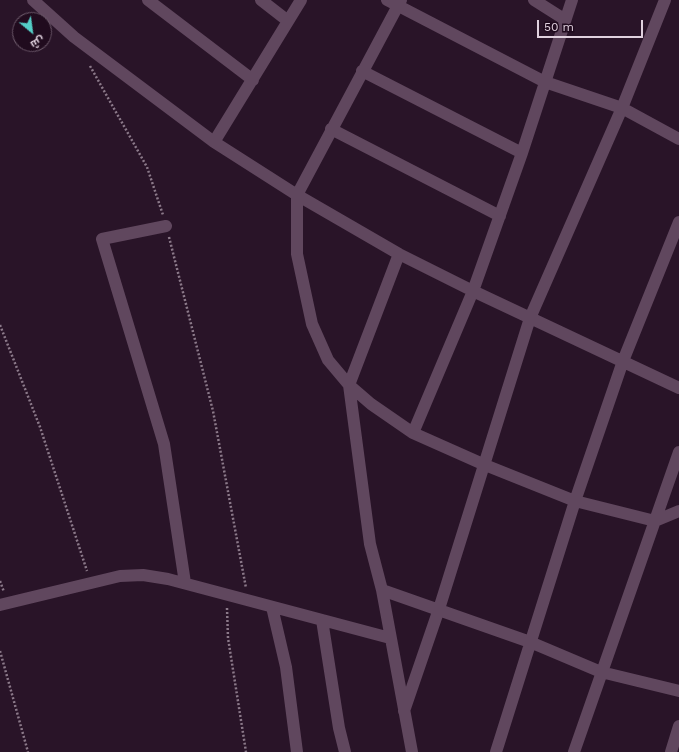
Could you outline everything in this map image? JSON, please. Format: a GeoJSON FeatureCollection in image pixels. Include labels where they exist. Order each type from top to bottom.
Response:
{"type":"FeatureCollection","features":[{"type":"Feature","properties":{"kind":"street"},"geometry":{"type":"LineString","coordinates":[[33,0],[74,37],[214,142],[297,195],[399,254],[473,291],[679,388]]}},
{"type":"Feature","properties":{"kind":"street"},"geometry":{"type":"LineString","coordinates":[[148,0],[253,80]]}},
{"type":"Feature","properties":{"kind":"street"},"geometry":{"type":"LineString","coordinates":[[261,0],[288,21]]}},
{"type":"Feature","properties":{"kind":"street"},"geometry":{"type":"LineString","coordinates":[[214,142],[301,0]]}},
{"type":"Feature","properties":{"kind":"street"},"geometry":{"type":"LineString","coordinates":[[387,0],[400,3],[545,82],[622,108],[679,140]]}},
{"type":"Feature","properties":{"kind":"street"},"geometry":{"type":"LineString","coordinates":[[534,0],[564,19]]}},
{"type":"Feature","properties":{"kind":"street"},"geometry":{"type":"LineString","coordinates":[[413,433],[473,291],[522,153],[564,19],[572,0]]}},
{"type":"Feature","properties":{"kind":"street"},"geometry":{"type":"LineString","coordinates":[[404,711],[439,609],[530,318],[622,108],[665,0]]}},
{"type":"Feature","properties":{"kind":"street"},"geometry":{"type":"LineString","coordinates":[[400,3],[362,70],[297,195],[297,254],[312,324],[328,360],[350,385],[372,404],[413,433],[485,465],[575,501],[655,521],[679,511]]}},
{"type":"Feature","properties":{"kind":"street"},"geometry":{"type":"LineString","coordinates":[[362,70],[522,153]]}},
{"type":"Feature","properties":{"kind":"street"},"geometry":{"type":"LineString","coordinates":[[331,129],[500,216]]}},
{"type":"Feature","properties":{"kind":"street"},"geometry":{"type":"LineString","coordinates":[[166,226],[102,239],[164,444],[185,583]]}},
{"type":"Feature","properties":{"kind":"street"},"geometry":{"type":"LineString","coordinates":[[496,752],[575,501],[623,361],[679,226]]}},
{"type":"Feature","properties":{"kind":"street"},"geometry":{"type":"LineString","coordinates":[[399,254],[350,385],[370,544],[382,590],[412,752]]}},
{"type":"Feature","properties":{"kind":"street"},"geometry":{"type":"LineString","coordinates":[[574,752],[679,452]]}},
{"type":"Feature","properties":{"kind":"street"},"geometry":{"type":"LineString","coordinates":[[0,605],[120,576],[143,575],[185,583],[390,638]]}},
{"type":"Feature","properties":{"kind":"street"},"geometry":{"type":"LineString","coordinates":[[382,590],[530,642],[601,672],[679,691]]}},
{"type":"Feature","properties":{"kind":"street"},"geometry":{"type":"LineString","coordinates":[[272,607],[286,667],[297,752]]}},
{"type":"Feature","properties":{"kind":"street"},"geometry":{"type":"LineString","coordinates":[[322,620],[339,728],[345,752]]}},
{"type":"Feature","properties":{"kind":"street"},"geometry":{"type":"LineString","coordinates":[[671,752],[679,726]]}},
{"type":"Feature","properties":{"kind":"path"},"geometry":{"type":"LineString","coordinates":[[90,64],[147,167],[166,226],[213,410],[248,600]]}},
{"type":"Feature","properties":{"kind":"path"},"geometry":{"type":"LineString","coordinates":[[0,325],[40,427],[90,583]]}},
{"type":"Feature","properties":{"kind":"path"},"geometry":{"type":"LineString","coordinates":[[227,594],[228,638],[246,752]]}},
{"type":"Feature","properties":{"kind":"path"},"geometry":{"type":"LineString","coordinates":[[0,651],[28,752]]}}]}
